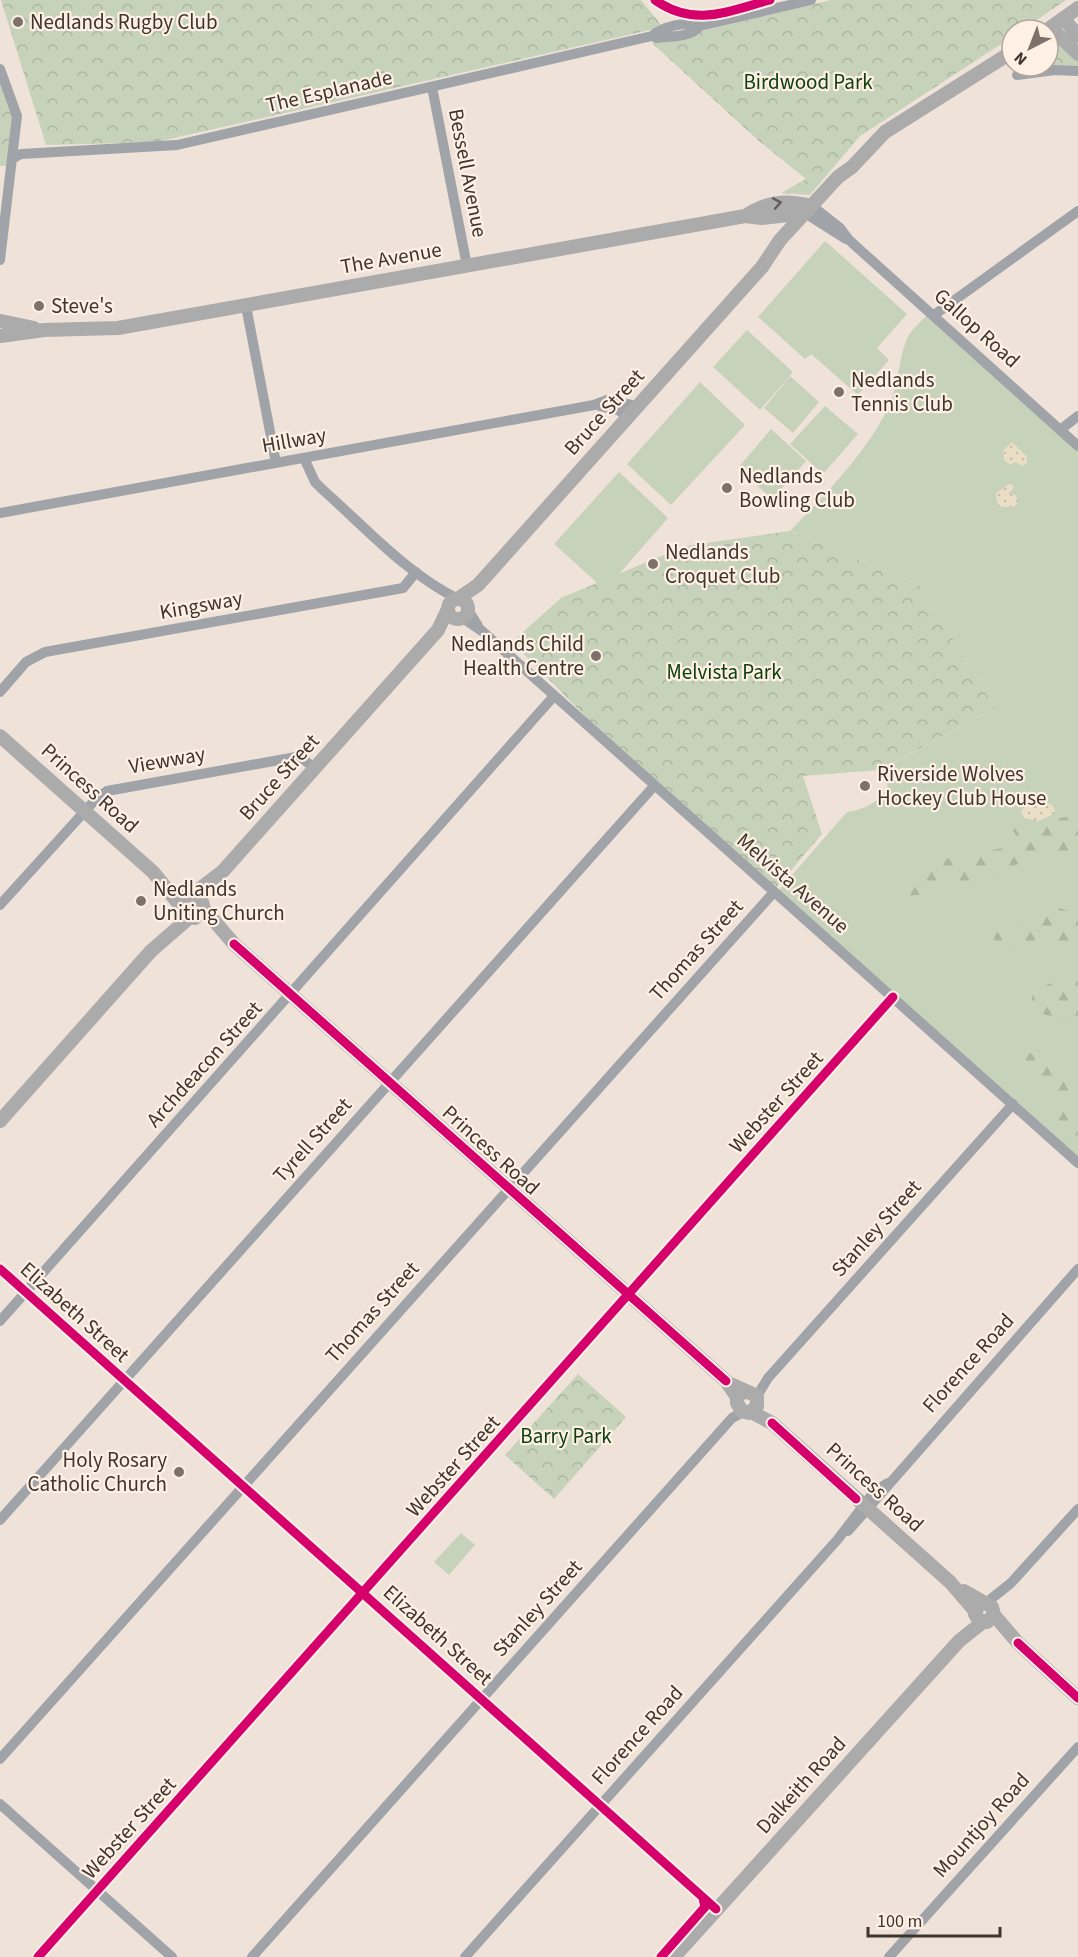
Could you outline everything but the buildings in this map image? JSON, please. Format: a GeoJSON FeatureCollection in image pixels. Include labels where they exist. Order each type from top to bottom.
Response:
{"type":"FeatureCollection","features":[{"type":"Feature","properties":{"kind":"street","name":"The Esplanade"},"geometry":{"type":"LineString","coordinates":[[12,159],[21,154],[177,145],[652,36],[676,38],[698,30],[700,26],[811,0]]}},
{"type":"Feature","properties":{"kind":"street"},"geometry":{"type":"LineString","coordinates":[[1060,21],[1078,8]]}},
{"type":"Feature","properties":{"kind":"street"},"geometry":{"type":"LineString","coordinates":[[1064,18],[1078,36]]}},
{"type":"Feature","properties":{"kind":"street"},"geometry":{"type":"LineString","coordinates":[[1060,38],[1078,54]]}},
{"type":"Feature","properties":{"kind":"street","name":"Bruce Street"},"geometry":{"type":"LineString","coordinates":[[0,1121],[762,267],[786,247],[838,177],[852,167],[885,132],[906,116],[1000,59]]}},
{"type":"Feature","properties":{"kind":"street"},"geometry":{"type":"LineString","coordinates":[[0,69],[17,116],[0,260]]}},
{"type":"Feature","properties":{"kind":"street"},"geometry":{"type":"LineString","coordinates":[[1060,70],[1078,71]]}},
{"type":"Feature","properties":{"kind":"street","name":"Bessell Avenue"},"geometry":{"type":"LineString","coordinates":[[432,87],[467,266]]}},
{"type":"Feature","properties":{"kind":"street","name":"The Avenue"},"geometry":{"type":"LineString","coordinates":[[0,337],[44,330],[118,328],[246,306],[745,216],[758,207],[778,201],[791,201],[812,212]]}},
{"type":"Feature","properties":{"kind":"street"},"geometry":{"type":"LineString","coordinates":[[934,315],[1078,211]]}},
{"type":"Feature","properties":{"kind":"street","name":"Gallop Road"},"geometry":{"type":"LineString","coordinates":[[812,212],[849,240],[1078,446]]}},
{"type":"Feature","properties":{"kind":"street"},"geometry":{"type":"LineString","coordinates":[[246,306],[276,463]]}},
{"type":"Feature","properties":{"kind":"street"},"geometry":{"type":"LineString","coordinates":[[0,320],[3,328],[0,337]]}},
{"type":"Feature","properties":{"kind":"street","name":"The Avenue"},"geometry":{"type":"LineString","coordinates":[[0,320],[44,330]]}},
{"type":"Feature","properties":{"kind":"street","name":"Hillway"},"geometry":{"type":"LineString","coordinates":[[0,513],[594,405],[607,400],[633,412]]}},
{"type":"Feature","properties":{"kind":"street"},"geometry":{"type":"LineString","coordinates":[[1060,430],[1078,416]]}},
{"type":"Feature","properties":{"kind":"street","name":"Melvista Avenue"},"geometry":{"type":"LineString","coordinates":[[304,458],[315,482],[1078,1163]]}},
{"type":"Feature","properties":{"kind":"street","name":"Kingsway"},"geometry":{"type":"LineString","coordinates":[[0,692],[26,662],[45,652],[403,588],[417,572]]}},
{"type":"Feature","properties":{"kind":"street","name":"Archdeacon Street"},"geometry":{"type":"LineString","coordinates":[[0,1321],[291,996],[554,696]]}},
{"type":"Feature","properties":{"kind":"street","name":"Princess Road"},"geometry":{"type":"LineString","coordinates":[[0,736],[726,1381],[745,1403],[772,1423],[1078,1698]]}},
{"type":"Feature","properties":{"kind":"street","name":"Viewway"},"geometry":{"type":"LineString","coordinates":[[0,905],[85,811],[107,791],[296,757],[303,759],[314,768]]}},
{"type":"Feature","properties":{"kind":"street","name":"Tyrell Street"},"geometry":{"type":"LineString","coordinates":[[0,1520],[654,786]]}},
{"type":"Feature","properties":{"kind":"street","name":"Thomas Street"},"geometry":{"type":"LineString","coordinates":[[0,1759],[774,892]]}},
{"type":"Feature","properties":{"kind":"street","name":"Webster Street"},"geometry":{"type":"LineString","coordinates":[[38,1957],[893,997]]}},
{"type":"Feature","properties":{"kind":"street","name":"Stanley Street"},"geometry":{"type":"LineString","coordinates":[[252,1957],[1013,1104]]}},
{"type":"Feature","properties":{"kind":"street","name":"Elizabeth Street"},"geometry":{"type":"LineString","coordinates":[[0,1269],[716,1909]]}},
{"type":"Feature","properties":{"kind":"street","name":"Florence Road"},"geometry":{"type":"LineString","coordinates":[[465,1957],[866,1508],[874,1492],[888,1483],[1078,1269]]}},
{"type":"Feature","properties":{"kind":"street","name":"Dalkeith Road"},"geometry":{"type":"LineString","coordinates":[[674,1957],[1078,1509]]}},
{"type":"Feature","properties":{"kind":"street","name":"Mountjoy Road"},"geometry":{"type":"LineString","coordinates":[[889,1957],[1078,1746]]}},
{"type":"Feature","properties":{"kind":"street"},"geometry":{"type":"LineString","coordinates":[[0,1804],[172,1957]]}},
{"type":"Feature","properties":{"kind":"green space"},"geometry":{"type":"Polygon","coordinates":[[[1,0],[641,0],[663,27],[157,142],[46,145],[1,0]]]}},
{"type":"Feature","properties":{"kind":"green space","name":"Birdwood Park"},"geometry":{"type":"Polygon","coordinates":[[[831,0],[1066,0],[1040,18],[1000,18],[1000,45],[860,136],[810,195],[781,193],[806,179],[759,141],[652,43],[831,0]]]}},
{"type":"Feature","properties":{"kind":"green space"},"geometry":{"type":"Polygon","coordinates":[[[1060,45],[1078,60],[1078,67],[1060,67],[1060,45]]]}},
{"type":"Feature","properties":{"kind":"green space"},"geometry":{"type":"Polygon","coordinates":[[[0,78],[17,116],[11,166],[0,166],[0,78]]]}},
{"type":"Feature","properties":{"kind":"green space"},"geometry":{"type":"Polygon","coordinates":[[[825,241],[907,314],[877,348],[889,360],[858,395],[811,354],[805,359],[758,317],[825,241]]]}},
{"type":"Feature","properties":{"kind":"green space"},"geometry":{"type":"Polygon","coordinates":[[[929,313],[1078,448],[1078,1159],[778,891],[847,812],[870,804],[880,797],[888,787],[881,770],[995,708],[921,586],[790,531],[844,473],[869,441],[891,400],[908,337],[929,313]]]}},
{"type":"Feature","properties":{"kind":"green space"},"geometry":{"type":"Polygon","coordinates":[[[747,330],[793,372],[760,410],[713,367],[747,330]]]}},
{"type":"Feature","properties":{"kind":"green space"},"geometry":{"type":"Polygon","coordinates":[[[790,376],[819,402],[793,433],[764,408],[790,376]]]}},
{"type":"Feature","properties":{"kind":"green space"},"geometry":{"type":"Polygon","coordinates":[[[700,382],[745,425],[671,505],[627,464],[700,382]]]}},
{"type":"Feature","properties":{"kind":"green space"},"geometry":{"type":"Polygon","coordinates":[[[825,406],[858,434],[823,474],[790,444],[825,406]]]}},
{"type":"Feature","properties":{"kind":"green space"},"geometry":{"type":"Polygon","coordinates":[[[771,429],[806,461],[772,499],[738,468],[771,429]]]}},
{"type":"Feature","properties":{"kind":"green space"},"geometry":{"type":"Polygon","coordinates":[[[619,472],[668,518],[605,590],[554,544],[619,472]]]}},
{"type":"Feature","properties":{"kind":"green space","name":"Melvista Park"},"geometry":{"type":"Polygon","coordinates":[[[790,531],[921,586],[995,708],[880,770],[803,776],[822,834],[774,890],[654,786],[512,642],[561,598],[685,546],[790,531]]]}},
{"type":"Feature","properties":{"kind":"green space"},"geometry":{"type":"Polygon","coordinates":[[[1078,817],[1078,849],[1025,861],[985,878],[974,887],[957,883],[937,892],[905,897],[904,886],[914,875],[935,861],[1013,846],[1019,841],[1013,830],[1020,824],[1078,817]]]}},
{"type":"Feature","properties":{"kind":"green space"},"geometry":{"type":"Polygon","coordinates":[[[1053,906],[1066,910],[1078,908],[1078,940],[1058,946],[1041,941],[1030,949],[1021,946],[1004,950],[994,942],[995,931],[1017,926],[1030,915],[1053,906]]]}},
{"type":"Feature","properties":{"kind":"green space"},"geometry":{"type":"Polygon","coordinates":[[[1078,978],[1078,1026],[1067,1026],[1058,1018],[1042,1014],[1036,1009],[1032,996],[1048,984],[1078,978]]]}},
{"type":"Feature","properties":{"kind":"green space"},"geometry":{"type":"Polygon","coordinates":[[[1029,1053],[1038,1055],[1048,1062],[1066,1083],[1077,1118],[1078,1156],[1044,1124],[1043,1117],[1053,1112],[1061,1096],[1058,1089],[1026,1065],[1025,1059],[1029,1053]]]}},
{"type":"Feature","properties":{"kind":"green space","name":"Barry Park"},"geometry":{"type":"Polygon","coordinates":[[[578,1374],[626,1417],[554,1499],[505,1455],[578,1374]]]}},
{"type":"Feature","properties":{"kind":"green space"},"geometry":{"type":"Polygon","coordinates":[[[461,1533],[475,1545],[449,1575],[434,1562],[461,1533]]]}},
{"type":"Feature","properties":{"kind":"sand"},"geometry":{"type":"Polygon","coordinates":[[[1012,442],[1027,457],[1027,462],[1022,466],[1015,462],[1011,465],[1004,460],[1003,451],[1012,442]]]}},
{"type":"Feature","properties":{"kind":"sand"},"geometry":{"type":"Polygon","coordinates":[[[1011,483],[1014,488],[1008,494],[1016,495],[1018,502],[1014,507],[1001,507],[997,502],[996,493],[1011,483]]]}},
{"type":"Feature","properties":{"kind":"sand"},"geometry":{"type":"Polygon","coordinates":[[[1031,801],[1051,804],[1055,809],[1054,814],[1038,821],[1024,818],[1021,810],[1031,801]]]}},
{"type":"Feature","properties":{"kind":"cycle path"},"geometry":{"type":"LineString","coordinates":[[655,0],[684,13],[698,15],[712,15],[770,0]]}},
{"type":"Feature","properties":{"kind":"cycle path"},"geometry":{"type":"LineString","coordinates":[[234,944],[726,1381]]}},
{"type":"Feature","properties":{"kind":"cycle path"},"geometry":{"type":"LineString","coordinates":[[38,1957],[893,997]]}},
{"type":"Feature","properties":{"kind":"cycle path"},"geometry":{"type":"LineString","coordinates":[[0,1269],[716,1909]]}},
{"type":"Feature","properties":{"kind":"cycle path"},"geometry":{"type":"LineString","coordinates":[[772,1423],[856,1499]]}},
{"type":"Feature","properties":{"kind":"cycle path"},"geometry":{"type":"LineString","coordinates":[[1018,1643],[1078,1698]]}},
{"type":"Feature","properties":{"kind":"cycle path"},"geometry":{"type":"LineString","coordinates":[[661,1957],[705,1907],[703,1898]]}},
{"type":"Feature","properties":{"kind":"place","name":"Nedlands Rugby Club"},"geometry":{"type":"Point","coordinates":[18,22]}},
{"type":"Feature","properties":{"kind":"place","name":"Steve's"},"geometry":{"type":"Point","coordinates":[39,306]}},
{"type":"Feature","properties":{"kind":"place","name":"Nedlands Tennis Club"},"geometry":{"type":"Point","coordinates":[839,392]}},
{"type":"Feature","properties":{"kind":"place","name":"Nedlands Bowling Club"},"geometry":{"type":"Point","coordinates":[727,488]}},
{"type":"Feature","properties":{"kind":"place","name":"Nedlands Croquet Club"},"geometry":{"type":"Point","coordinates":[653,564]}},
{"type":"Feature","properties":{"kind":"place","name":"Nedlands Child Health Centre"},"geometry":{"type":"Point","coordinates":[596,656]}},
{"type":"Feature","properties":{"kind":"place","name":"Riverside Wolves Hockey Club House"},"geometry":{"type":"Point","coordinates":[865,786]}},
{"type":"Feature","properties":{"kind":"place","name":"Nedlands Uniting Church"},"geometry":{"type":"Point","coordinates":[141,901]}},
{"type":"Feature","properties":{"kind":"place","name":"Holy Rosary Catholic Church"},"geometry":{"type":"Point","coordinates":[179,1472]}}]}
